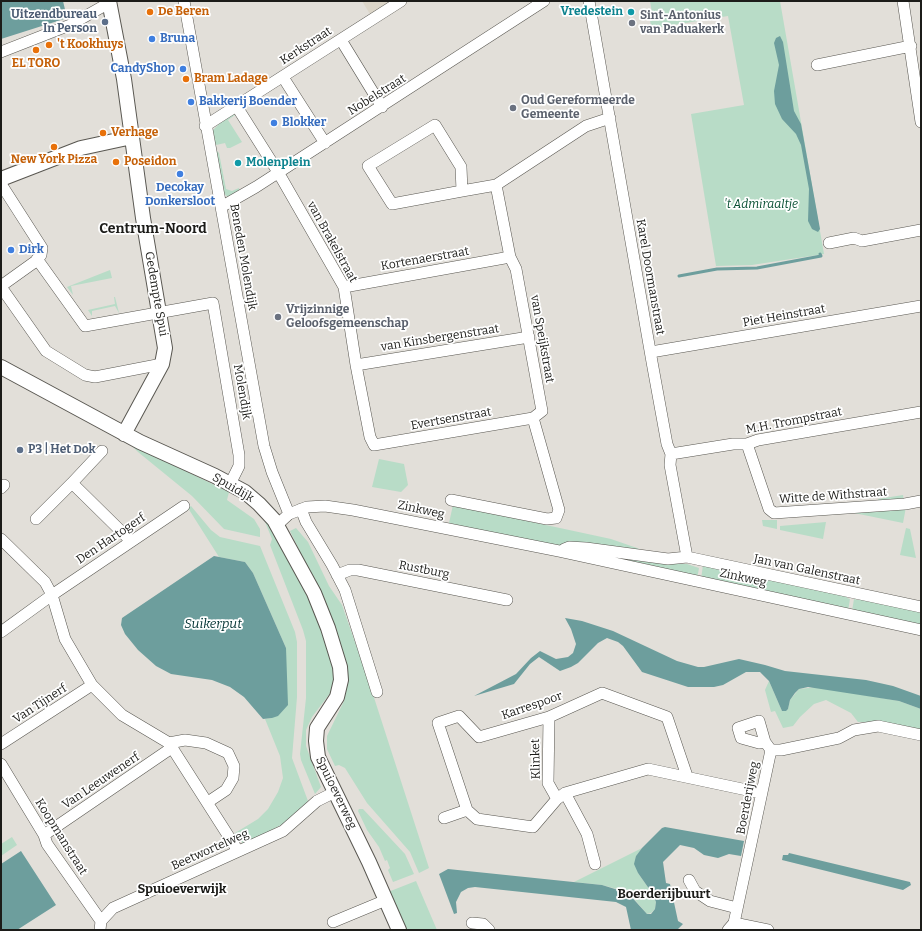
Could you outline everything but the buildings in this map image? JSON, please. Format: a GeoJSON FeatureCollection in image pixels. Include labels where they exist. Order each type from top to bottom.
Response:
{"type":"FeatureCollection","features":[{"type":"Feature","properties":{"kind":"street","name":"Beneden Molendijk"},"geometry":{"type":"LineString","coordinates":[[184,1],[221,207],[223,226],[264,446],[272,472],[289,514]]}},
{"type":"Feature","properties":{"kind":"street","name":"Kerkstraat"},"geometry":{"type":"LineString","coordinates":[[206,126],[401,1]]}},
{"type":"Feature","properties":{"kind":"street","name":"Nobelstraat"},"geometry":{"type":"LineString","coordinates":[[221,207],[243,195],[382,107],[544,1]]}},
{"type":"Feature","properties":{"kind":"street","name":"Karel Doormanstraat"},"geometry":{"type":"LineString","coordinates":[[589,1],[666,444],[671,454],[670,465],[687,557]]}},
{"type":"Feature","properties":{"kind":"street"},"geometry":{"type":"LineString","coordinates":[[903,1],[911,46],[914,81],[921,122]]}},
{"type":"Feature","properties":{"kind":"street"},"geometry":{"type":"LineString","coordinates":[[1,52],[69,25],[109,2]]}},
{"type":"Feature","properties":{"kind":"street","name":"Gedempte Spui"},"geometry":{"type":"LineString","coordinates":[[109,2],[119,52],[165,348],[162,364],[124,434]]}},
{"type":"Feature","properties":{"kind":"street"},"geometry":{"type":"LineString","coordinates":[[341,40],[382,107]]}},
{"type":"Feature","properties":{"kind":"street"},"geometry":{"type":"LineString","coordinates":[[817,65],[911,46]]}},
{"type":"Feature","properties":{"kind":"street"},"geometry":{"type":"LineString","coordinates":[[286,82],[325,143]]}},
{"type":"Feature","properties":{"kind":"street","name":"van Brakelstraat"},"geometry":{"type":"LineString","coordinates":[[237,106],[278,172],[344,287],[356,365],[370,437],[374,446]]}},
{"type":"Feature","properties":{"kind":"street"},"geometry":{"type":"LineString","coordinates":[[462,191],[461,167],[435,125],[368,166],[392,204],[496,185],[586,126],[610,118]]}},
{"type":"Feature","properties":{"kind":"street"},"geometry":{"type":"LineString","coordinates":[[1,179],[76,150],[132,137]]}},
{"type":"Feature","properties":{"kind":"street"},"geometry":{"type":"LineString","coordinates":[[1,184],[42,245],[41,254],[37,260],[1,287],[44,349],[51,355],[85,375],[95,377],[162,364]]}},
{"type":"Feature","properties":{"kind":"street","name":"van Speijkstraat"},"geometry":{"type":"LineString","coordinates":[[496,185],[510,257],[516,269],[542,411],[533,418]]}},
{"type":"Feature","properties":{"kind":"street"},"geometry":{"type":"LineString","coordinates":[[829,243],[854,238],[862,241],[921,230]]}},
{"type":"Feature","properties":{"kind":"street","name":"Kortenaerstraat"},"geometry":{"type":"LineString","coordinates":[[344,287],[510,257]]}},
{"type":"Feature","properties":{"kind":"street"},"geometry":{"type":"LineString","coordinates":[[37,260],[86,326],[159,313]]}},
{"type":"Feature","properties":{"kind":"street","name":"Molendijk"},"geometry":{"type":"LineString","coordinates":[[159,313],[213,304],[238,446],[239,466],[233,479]]}},
{"type":"Feature","properties":{"kind":"street","name":"Piet Heinstraat"},"geometry":{"type":"LineString","coordinates":[[651,352],[921,306]]}},
{"type":"Feature","properties":{"kind":"street","name":"van Kinsbergenstraat"},"geometry":{"type":"LineString","coordinates":[[356,365],[529,337]]}},
{"type":"Feature","properties":{"kind":"street","name":"Spuidijk"},"geometry":{"type":"LineString","coordinates":[[1,367],[124,434],[233,479],[259,504],[277,525]]}},
{"type":"Feature","properties":{"kind":"street","name":"M.H. Trompstraat"},"geometry":{"type":"LineString","coordinates":[[671,454],[733,444],[747,444],[758,440],[921,412]]}},
{"type":"Feature","properties":{"kind":"street"},"geometry":{"type":"LineString","coordinates":[[451,500],[547,519],[556,518],[559,510],[533,418]]}},
{"type":"Feature","properties":{"kind":"street","name":"Evertsenstraat"},"geometry":{"type":"LineString","coordinates":[[374,446],[533,418]]}},
{"type":"Feature","properties":{"kind":"street","name":"Witte de Withstraat"},"geometry":{"type":"LineString","coordinates":[[747,444],[769,509],[774,513],[905,504],[921,501]]}},
{"type":"Feature","properties":{"kind":"street"},"geometry":{"type":"LineString","coordinates":[[36,519],[102,451]]}},
{"type":"Feature","properties":{"kind":"street"},"geometry":{"type":"LineString","coordinates":[[72,482],[131,541]]}},
{"type":"Feature","properties":{"kind":"street","name":"Den Hartogerf"},"geometry":{"type":"LineString","coordinates":[[1,632],[52,595],[184,506]]}},
{"type":"Feature","properties":{"kind":"street","name":"Zinkweg"},"geometry":{"type":"LineString","coordinates":[[301,509],[319,506],[348,509],[559,551],[921,630]]}},
{"type":"Feature","properties":{"kind":"street"},"geometry":{"type":"LineString","coordinates":[[277,525],[289,514],[301,509],[306,522],[337,575],[353,614],[377,692]]}},
{"type":"Feature","properties":{"kind":"street","name":"Spuioeverweg"},"geometry":{"type":"LineString","coordinates":[[277,525],[314,593],[330,633],[340,667],[341,680],[337,697],[319,723],[316,741],[318,757],[363,848],[399,930]]}},
{"type":"Feature","properties":{"kind":"street"},"geometry":{"type":"LineString","coordinates":[[1,539],[45,582],[52,595],[65,639],[92,685],[122,715],[171,746],[238,851]]}},
{"type":"Feature","properties":{"kind":"street","name":"Zinkweg"},"geometry":{"type":"LineString","coordinates":[[559,551],[569,547],[668,559],[687,557]]}},
{"type":"Feature","properties":{"kind":"street","name":"Jan van Galenstraat"},"geometry":{"type":"LineString","coordinates":[[687,557],[921,607]]}},
{"type":"Feature","properties":{"kind":"street","name":"Rustburg"},"geometry":{"type":"LineString","coordinates":[[337,575],[350,570],[358,570],[507,600]]}},
{"type":"Feature","properties":{"kind":"street","name":"Van Tijnerf"},"geometry":{"type":"LineString","coordinates":[[1,744],[92,685]]}},
{"type":"Feature","properties":{"kind":"street","name":"Karrespoor"},"geometry":{"type":"LineString","coordinates":[[467,810],[438,723],[459,716],[480,737],[549,717],[602,693],[667,717],[687,776]]}},
{"type":"Feature","properties":{"kind":"street","name":"Klinket"},"geometry":{"type":"LineString","coordinates":[[549,717],[548,783],[561,796]]}},
{"type":"Feature","properties":{"kind":"street","name":"Boerderijweg"},"geometry":{"type":"LineString","coordinates":[[731,927],[737,908],[761,793],[768,746],[781,750],[838,738],[854,730],[878,726],[921,735]]}},
{"type":"Feature","properties":{"kind":"street"},"geometry":{"type":"LineString","coordinates":[[171,746],[185,740],[206,743],[228,753],[234,766],[233,778],[226,790],[208,802]]}},
{"type":"Feature","properties":{"kind":"street","name":"Van Leeuwenerf"},"geometry":{"type":"LineString","coordinates":[[44,835],[171,746]]}},
{"type":"Feature","properties":{"kind":"street","name":"Koopmanstraat"},"geometry":{"type":"LineString","coordinates":[[1,764],[44,835],[47,844],[100,926]]}},
{"type":"Feature","properties":{"kind":"street"},"geometry":{"type":"LineString","coordinates":[[444,818],[467,810],[477,819],[534,827],[561,796],[648,768],[761,793]]}},
{"type":"Feature","properties":{"kind":"street","name":"Beetwortelweg"},"geometry":{"type":"LineString","coordinates":[[100,926],[113,908],[283,831],[317,801],[335,792]]}},
{"type":"Feature","properties":{"kind":"street"},"geometry":{"type":"LineString","coordinates":[[561,796],[587,834],[595,864]]}},
{"type":"Feature","properties":{"kind":"street"},"geometry":{"type":"LineString","coordinates":[[688,880],[695,891],[710,901],[737,908]]}},
{"type":"Feature","properties":{"kind":"street"},"geometry":{"type":"LineString","coordinates":[[333,922],[386,900]]}},
{"type":"Feature","properties":{"kind":"street"},"geometry":{"type":"LineString","coordinates":[[472,923],[483,924],[489,930]]}},
{"type":"Feature","properties":{"kind":"street"},"geometry":{"type":"LineString","coordinates":[[731,927],[768,930]]}},
{"type":"Feature","properties":{"kind":"shaded area"},"geometry":{"type":"Polygon","coordinates":[[[362,1],[390,1],[370,14],[362,1]]]}},
{"type":"Feature","properties":{"kind":"green space","name":"'t Admiraaltje"},"geometry":{"type":"Polygon","coordinates":[[[650,1],[780,1],[824,254],[752,265],[716,266],[691,114],[744,105],[728,16],[649,29],[651,26],[650,20],[653,19],[650,1]]]}},
{"type":"Feature","properties":{"kind":"green space"},"geometry":{"type":"Polygon","coordinates":[[[234,114],[235,115],[228,120],[242,142],[230,148],[227,148],[225,143],[216,145],[213,142],[212,131],[220,123],[234,114]]]}},
{"type":"Feature","properties":{"kind":"green space"},"geometry":{"type":"Polygon","coordinates":[[[216,150],[219,153],[226,189],[232,191],[239,188],[239,191],[228,197],[223,193],[216,150]]]}},
{"type":"Feature","properties":{"kind":"green space"},"geometry":{"type":"Polygon","coordinates":[[[110,270],[112,278],[71,286],[73,295],[67,287],[110,270]]]}},
{"type":"Feature","properties":{"kind":"green space"},"geometry":{"type":"Polygon","coordinates":[[[114,297],[119,313],[115,306],[92,311],[92,316],[88,310],[115,304],[114,297]]]}},
{"type":"Feature","properties":{"kind":"green space"},"geometry":{"type":"Polygon","coordinates":[[[130,444],[229,492],[227,500],[254,519],[260,529],[260,537],[224,529],[192,496],[130,444]]]}},
{"type":"Feature","properties":{"kind":"green space"},"geometry":{"type":"Polygon","coordinates":[[[379,459],[404,464],[408,485],[401,492],[372,487],[379,459]]]}},
{"type":"Feature","properties":{"kind":"green space"},"geometry":{"type":"Polygon","coordinates":[[[903,495],[904,501],[879,503],[878,499],[903,495]]]}},
{"type":"Feature","properties":{"kind":"green space"},"geometry":{"type":"Polygon","coordinates":[[[453,505],[611,539],[641,550],[575,544],[549,547],[449,523],[453,505]]]}},
{"type":"Feature","properties":{"kind":"green space"},"geometry":{"type":"Polygon","coordinates":[[[191,506],[211,530],[220,537],[260,546],[295,632],[297,642],[297,697],[292,758],[308,801],[290,820],[244,845],[235,833],[258,819],[268,809],[278,792],[283,778],[280,756],[265,719],[272,718],[286,648],[253,573],[245,562],[219,557],[188,508],[191,506]]]}},
{"type":"Feature","properties":{"kind":"green space"},"geometry":{"type":"Polygon","coordinates":[[[906,507],[903,523],[854,513],[854,511],[906,507]]]}},
{"type":"Feature","properties":{"kind":"green space"},"geometry":{"type":"Polygon","coordinates":[[[263,517],[288,555],[327,635],[336,679],[331,692],[312,717],[306,730],[306,746],[321,787],[315,794],[300,754],[306,698],[306,641],[270,545],[272,539],[263,517]]]}},
{"type":"Feature","properties":{"kind":"green space"},"geometry":{"type":"Polygon","coordinates":[[[762,520],[777,520],[777,529],[763,526],[762,520]]]}},
{"type":"Feature","properties":{"kind":"green space"},"geometry":{"type":"Polygon","coordinates":[[[826,522],[823,539],[780,530],[780,526],[826,522]]]}},
{"type":"Feature","properties":{"kind":"green space"},"geometry":{"type":"Polygon","coordinates":[[[296,528],[308,542],[329,586],[342,605],[369,682],[429,868],[419,873],[410,852],[367,803],[345,768],[339,765],[335,766],[327,749],[327,736],[344,701],[348,674],[345,659],[323,599],[290,531],[296,528]]]}},
{"type":"Feature","properties":{"kind":"green space"},"geometry":{"type":"Polygon","coordinates":[[[906,528],[910,529],[916,558],[900,555],[906,528]]]}},
{"type":"Feature","properties":{"kind":"green space"},"geometry":{"type":"Polygon","coordinates":[[[582,552],[658,563],[687,564],[699,568],[697,579],[582,552]]]}},
{"type":"Feature","properties":{"kind":"green space"},"geometry":{"type":"Polygon","coordinates":[[[703,565],[847,596],[847,598],[850,599],[848,611],[701,579],[703,565]]]}},
{"type":"Feature","properties":{"kind":"green space"},"geometry":{"type":"Polygon","coordinates":[[[854,599],[921,612],[921,626],[852,611],[854,599]]]}},
{"type":"Feature","properties":{"kind":"green space"},"geometry":{"type":"Polygon","coordinates":[[[769,681],[782,711],[788,709],[790,700],[799,689],[817,687],[899,701],[921,709],[921,733],[866,722],[858,722],[851,713],[826,700],[814,704],[793,726],[783,728],[775,711],[771,712],[765,690],[769,681]]]}},
{"type":"Feature","properties":{"kind":"green space"},"geometry":{"type":"Polygon","coordinates":[[[359,809],[363,809],[405,854],[414,874],[393,882],[388,870],[390,868],[387,860],[385,861],[379,847],[367,830],[358,811],[359,809]]]}},
{"type":"Feature","properties":{"kind":"green space"},"geometry":{"type":"Polygon","coordinates":[[[12,837],[17,845],[1,856],[1,844],[12,837]]]}},
{"type":"Feature","properties":{"kind":"green space"},"geometry":{"type":"Polygon","coordinates":[[[642,848],[636,856],[638,873],[652,893],[656,902],[655,909],[651,913],[647,914],[628,892],[602,885],[574,882],[642,848]]]}},
{"type":"Feature","properties":{"kind":"green space"},"geometry":{"type":"Polygon","coordinates":[[[416,881],[437,930],[405,930],[394,901],[388,892],[416,881]]]}},
{"type":"Feature","properties":{"kind":"water"},"geometry":{"type":"Polygon","coordinates":[[[1,1],[63,1],[67,18],[1,39],[1,1]]]}},
{"type":"Feature","properties":{"kind":"water"},"geometry":{"type":"Polygon","coordinates":[[[780,36],[783,42],[794,111],[801,124],[820,229],[818,232],[812,229],[808,221],[809,189],[801,145],[796,134],[782,119],[775,104],[774,91],[779,65],[774,43],[776,38],[780,36]]]}},
{"type":"Feature","properties":{"kind":"water","name":"Suikerput"},"geometry":{"type":"Polygon","coordinates":[[[214,556],[245,562],[253,573],[286,648],[288,705],[278,716],[263,719],[244,697],[230,687],[212,680],[171,674],[156,666],[138,650],[125,634],[121,625],[122,618],[214,556]]]}},
{"type":"Feature","properties":{"kind":"water"},"geometry":{"type":"Polygon","coordinates":[[[565,618],[582,621],[613,631],[677,661],[698,667],[739,659],[785,671],[866,680],[893,686],[921,696],[921,709],[899,701],[808,687],[799,689],[790,700],[788,709],[786,711],[782,711],[769,681],[760,672],[746,672],[723,685],[714,687],[688,687],[642,672],[623,646],[618,642],[607,638],[598,643],[578,663],[571,667],[560,671],[539,657],[530,664],[514,684],[474,696],[516,674],[540,651],[556,659],[568,657],[573,653],[576,644],[571,629],[565,618]]]}},
{"type":"Feature","properties":{"kind":"water"},"geometry":{"type":"Polygon","coordinates":[[[665,827],[744,841],[741,856],[729,854],[718,858],[704,855],[694,848],[680,845],[663,862],[666,883],[670,884],[678,921],[683,924],[677,930],[631,930],[626,907],[616,902],[475,887],[468,888],[461,892],[456,902],[457,913],[454,914],[439,874],[448,869],[602,885],[628,893],[647,914],[651,914],[655,909],[656,902],[634,864],[636,856],[642,848],[662,828],[665,827]]]}},
{"type":"Feature","properties":{"kind":"water"},"geometry":{"type":"Polygon","coordinates":[[[21,851],[56,905],[17,930],[1,930],[1,864],[21,851]]]}},
{"type":"Feature","properties":{"kind":"water"},"geometry":{"type":"Polygon","coordinates":[[[789,853],[910,882],[911,885],[903,890],[782,860],[783,855],[788,855],[789,853]]]}},
{"type":"Feature","properties":{"kind":"waterway"},"geometry":{"type":"LineString","coordinates":[[679,276],[717,269],[757,268],[821,256],[820,254]]}},
{"type":"Feature","properties":{"kind":"place","name":"De Beren"},"geometry":{"type":"Point","coordinates":[150,12]}},
{"type":"Feature","properties":{"kind":"place","name":"Vredestein"},"geometry":{"type":"Point","coordinates":[631,12]}},
{"type":"Feature","properties":{"kind":"place","name":"Uitzendbureau In Person"},"geometry":{"type":"Point","coordinates":[105,22]}},
{"type":"Feature","properties":{"kind":"place","name":"Sint-Antonius van Paduakerk"},"geometry":{"type":"Point","coordinates":[632,23]}},
{"type":"Feature","properties":{"kind":"place","name":"Bruna"},"geometry":{"type":"Point","coordinates":[152,39]}},
{"type":"Feature","properties":{"kind":"place","name":"'t Kookhuys"},"geometry":{"type":"Point","coordinates":[49,45]}},
{"type":"Feature","properties":{"kind":"place","name":"EL TORO"},"geometry":{"type":"Point","coordinates":[36,50]}},
{"type":"Feature","properties":{"kind":"place","name":"CandyShop"},"geometry":{"type":"Point","coordinates":[183,69]}},
{"type":"Feature","properties":{"kind":"place","name":"Bram Ladage"},"geometry":{"type":"Point","coordinates":[186,79]}},
{"type":"Feature","properties":{"kind":"place","name":"Bakkerij Boender"},"geometry":{"type":"Point","coordinates":[191,102]}},
{"type":"Feature","properties":{"kind":"place","name":"Oud Gereformeerde Gemeente"},"geometry":{"type":"Point","coordinates":[513,108]}},
{"type":"Feature","properties":{"kind":"place","name":"Blokker"},"geometry":{"type":"Point","coordinates":[274,123]}},
{"type":"Feature","properties":{"kind":"place","name":"Verhage"},"geometry":{"type":"Point","coordinates":[103,133]}},
{"type":"Feature","properties":{"kind":"place","name":"New York Pizza"},"geometry":{"type":"Point","coordinates":[54,147]}},
{"type":"Feature","properties":{"kind":"place","name":"Poseidon"},"geometry":{"type":"Point","coordinates":[116,162]}},
{"type":"Feature","properties":{"kind":"place","name":"Molenplein"},"geometry":{"type":"Point","coordinates":[238,163]}},
{"type":"Feature","properties":{"kind":"place","name":"Decokay Donkersloot"},"geometry":{"type":"Point","coordinates":[180,174]}},
{"type":"Feature","properties":{"kind":"place","name":"Dirk"},"geometry":{"type":"Point","coordinates":[11,250]}},
{"type":"Feature","properties":{"kind":"place","name":"Vrijzinnige Geloofsgemeenschap"},"geometry":{"type":"Point","coordinates":[278,317]}},
{"type":"Feature","properties":{"kind":"place","name":"P3 | Het Dok"},"geometry":{"type":"Point","coordinates":[20,450]}},
{"type":"Feature","properties":{"kind":"district","name":"Centrum-Noord"},"geometry":{"type":"Point","coordinates":[153,229]}},
{"type":"Feature","properties":{"kind":"district","name":"Spuioeverwijk"},"geometry":{"type":"Point","coordinates":[182,889]}},
{"type":"Feature","properties":{"kind":"district","name":"Boerderijbuurt"},"geometry":{"type":"Point","coordinates":[664,894]}}]}
